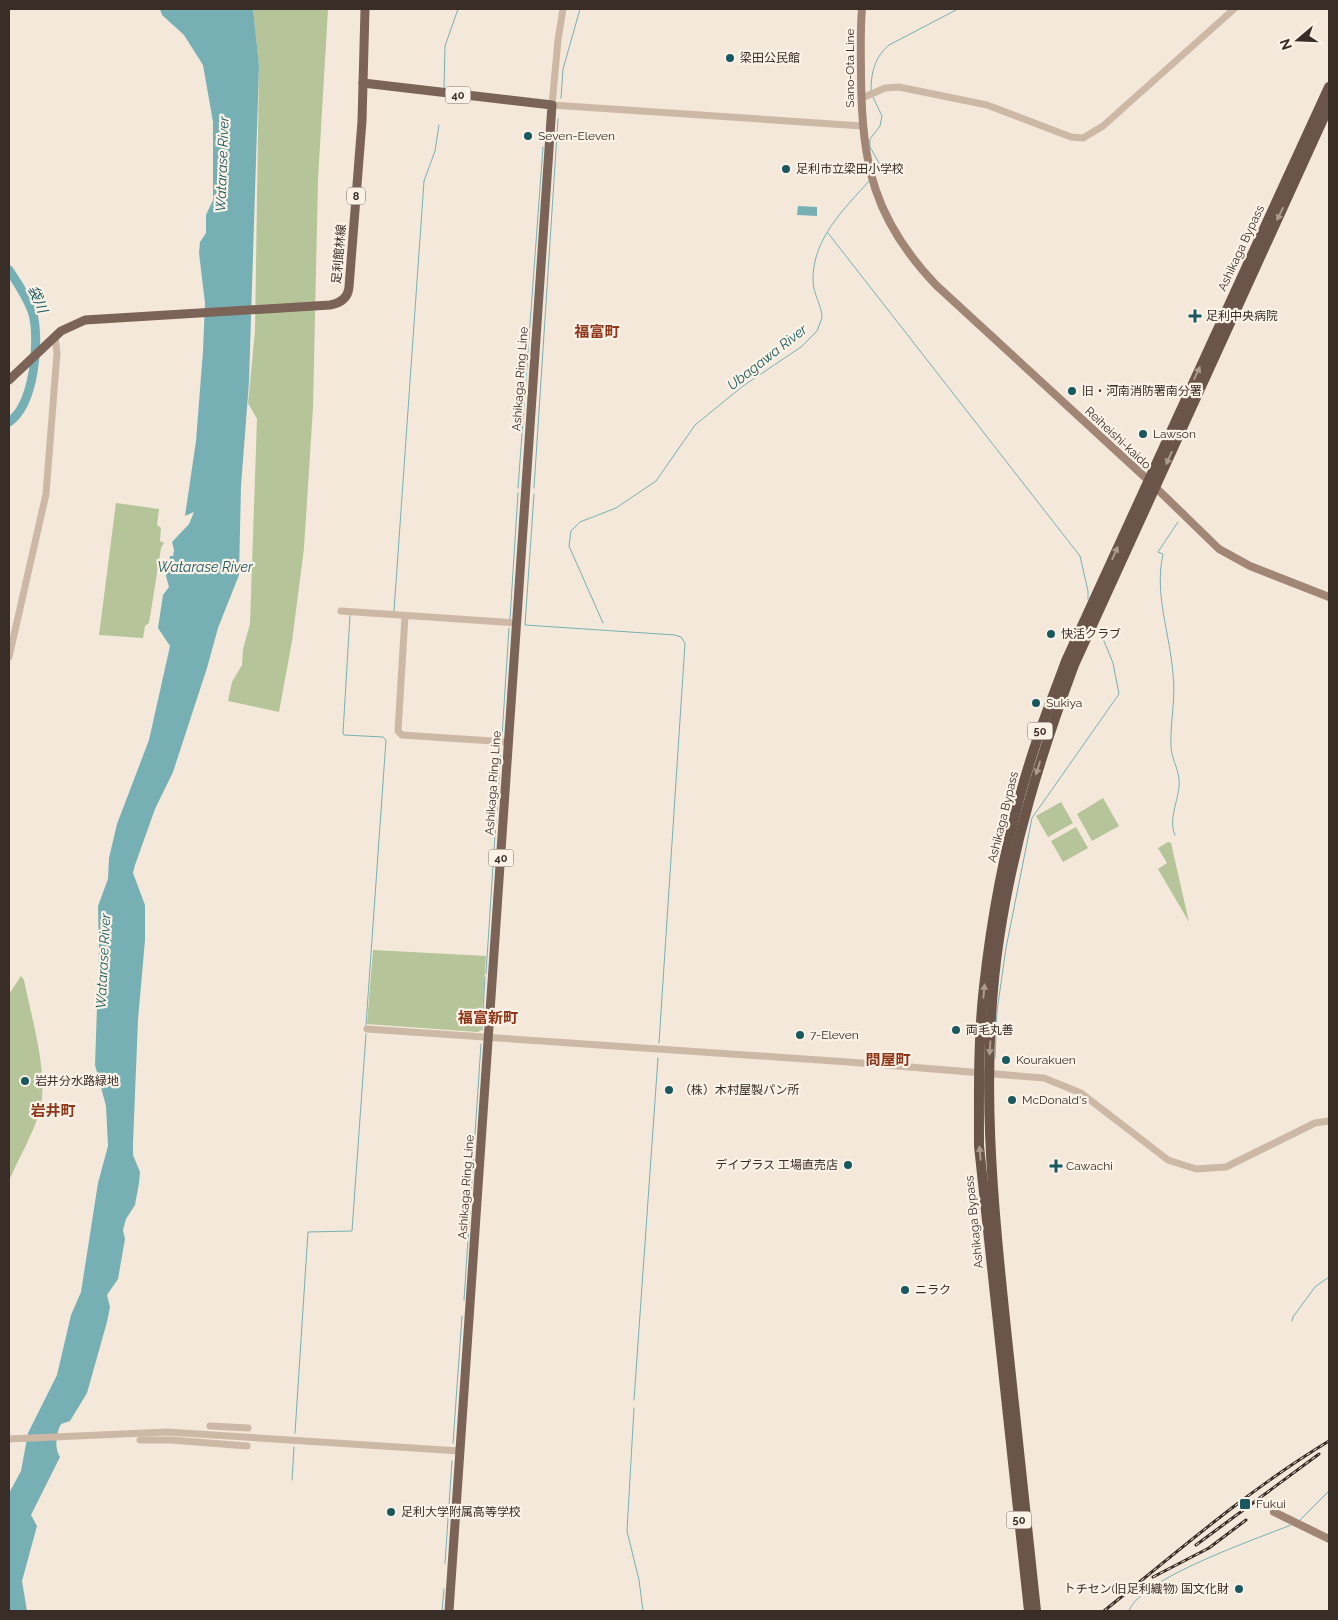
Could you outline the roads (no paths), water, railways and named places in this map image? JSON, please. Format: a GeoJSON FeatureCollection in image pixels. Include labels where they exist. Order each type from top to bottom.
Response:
{"type":"FeatureCollection","features":[{"type":"Feature","properties":{"kind":"highway","name":"Ashikaga Bypass"},"geometry":{"type":"LineString","coordinates":[[1151,484],[1329,87]]}},
{"type":"Feature","properties":{"kind":"highway","name":"Ashikaga Bypass"},"geometry":{"type":"LineString","coordinates":[[1036,1611],[979,1146],[984,1072],[984,988],[991,936],[1022,789],[1036,742],[1066,662],[1329,106]]}},
{"type":"Feature","properties":{"kind":"highway","name":"Ashikaga Bypass"},"geometry":{"type":"LineString","coordinates":[[1013,1428],[1029,1611]]}},
{"type":"Feature","properties":{"kind":"main road","name":"足利館林線"},"geometry":{"type":"LineString","coordinates":[[54,337],[79,322],[115,317],[337,303],[345,298],[349,287],[363,83],[365,9]]}},
{"type":"Feature","properties":{"kind":"main road","name":"Sano-Ota Line"},"geometry":{"type":"LineString","coordinates":[[862,9],[864,97],[862,126],[872,179]]}},
{"type":"Feature","properties":{"kind":"main road","name":"40"},"geometry":{"type":"LineString","coordinates":[[363,83],[552,106]]}},
{"type":"Feature","properties":{"kind":"main road","name":"Ashikaga Ring Line"},"geometry":{"type":"LineString","coordinates":[[449,1611],[552,106]]}},
{"type":"Feature","properties":{"kind":"main road","name":"Reiheishi-kaido"},"geometry":{"type":"LineString","coordinates":[[872,179],[892,228],[923,272],[1151,484],[1211,543],[1228,555],[1329,597]]}},
{"type":"Feature","properties":{"kind":"main road","name":"8"},"geometry":{"type":"LineString","coordinates":[[9,380],[54,337]]}},
{"type":"Feature","properties":{"kind":"main road"},"geometry":{"type":"LineString","coordinates":[[1274,1512],[1329,1539]]}},
{"type":"Feature","properties":{"kind":"street"},"geometry":{"type":"LineString","coordinates":[[563,9],[552,106],[862,126]]}},
{"type":"Feature","properties":{"kind":"street"},"geometry":{"type":"LineString","coordinates":[[864,97],[894,87],[980,104],[1071,137],[1083,138],[1102,126],[1234,9]]}},
{"type":"Feature","properties":{"kind":"street"},"geometry":{"type":"LineString","coordinates":[[9,657],[46,494],[58,353],[54,337]]}},
{"type":"Feature","properties":{"kind":"street"},"geometry":{"type":"LineString","coordinates":[[341,611],[517,623]]}},
{"type":"Feature","properties":{"kind":"street"},"geometry":{"type":"LineString","coordinates":[[405,616],[398,728],[400,734],[508,742]]}},
{"type":"Feature","properties":{"kind":"street"},"geometry":{"type":"LineString","coordinates":[[367,1029],[984,1072],[1044,1078],[1065,1085],[1091,1100],[1168,1160],[1196,1169],[1226,1166],[1315,1123],[1329,1120]]}},
{"type":"Feature","properties":{"kind":"street"},"geometry":{"type":"LineString","coordinates":[[210,1426],[248,1428]]}},
{"type":"Feature","properties":{"kind":"street"},"geometry":{"type":"LineString","coordinates":[[9,1439],[112,1433],[192,1433],[460,1451]]}},
{"type":"Feature","properties":{"kind":"street"},"geometry":{"type":"LineString","coordinates":[[140,1440],[171,1440],[247,1446]]}},
{"type":"Feature","properties":{"kind":"water","name":"Watarase River"},"geometry":{"type":"Polygon","coordinates":[[[160,9],[253,9],[259,65],[249,382],[241,486],[239,575],[218,628],[173,772],[155,809],[133,873],[145,905],[145,940],[138,1020],[133,1143],[133,1155],[140,1172],[139,1183],[135,1205],[126,1219],[123,1230],[125,1239],[118,1279],[107,1295],[110,1307],[107,1322],[87,1393],[70,1421],[61,1424],[59,1428],[56,1445],[60,1457],[31,1515],[37,1526],[22,1581],[27,1611],[9,1611],[9,1493],[21,1471],[28,1433],[57,1375],[71,1315],[81,1292],[98,1183],[108,1146],[106,1106],[95,1065],[99,950],[98,906],[108,879],[109,858],[117,824],[149,740],[170,646],[158,628],[163,595],[169,587],[166,576],[170,556],[173,556],[172,542],[189,524],[194,512],[185,516],[196,441],[203,351],[205,303],[199,253],[200,242],[206,233],[206,215],[213,200],[213,122],[203,65],[184,35],[162,15],[160,9]]]}},
{"type":"Feature","properties":{"kind":"water"},"geometry":{"type":"Polygon","coordinates":[[[798,206],[817,207],[817,216],[797,215],[798,206]]]}},
{"type":"Feature","properties":{"kind":"waterway"},"geometry":{"type":"LineString","coordinates":[[444,88],[445,46],[458,9]]}},
{"type":"Feature","properties":{"kind":"waterway"},"geometry":{"type":"LineString","coordinates":[[561,98],[563,69],[580,9]]}},
{"type":"Feature","properties":{"kind":"waterway","name":"Ubagawa River"},"geometry":{"type":"LineString","coordinates":[[871,91],[875,65],[880,55],[889,45],[958,9]]}},
{"type":"Feature","properties":{"kind":"waterway","name":"Ubagawa River"},"geometry":{"type":"LineString","coordinates":[[873,97],[882,116],[880,126],[870,139],[870,147],[879,163],[874,175]]}},
{"type":"Feature","properties":{"kind":"waterway"},"geometry":{"type":"LineString","coordinates":[[534,488],[558,119]]}},
{"type":"Feature","properties":{"kind":"waterway"},"geometry":{"type":"LineString","coordinates":[[394,611],[424,181],[435,151],[439,125]]}},
{"type":"Feature","properties":{"kind":"waterway"},"geometry":{"type":"LineString","coordinates":[[518,488],[543,147]]}},
{"type":"Feature","properties":{"kind":"waterway","name":"Ubagawa River"},"geometry":{"type":"LineString","coordinates":[[603,623],[569,546],[571,531],[580,522],[616,508],[656,481],[695,425],[743,386],[801,347],[817,331],[822,318],[813,281],[814,266],[818,252],[831,226],[870,180]]}},
{"type":"Feature","properties":{"kind":"waterway"},"geometry":{"type":"LineString","coordinates":[[828,233],[1080,556],[1088,599]]}},
{"type":"Feature","properties":{"kind":"waterway","name":"袋川"},"geometry":{"type":"LineString","coordinates":[[9,270],[31,308],[36,341],[33,372],[29,388],[17,414],[9,422]]}},
{"type":"Feature","properties":{"kind":"waterway"},"geometry":{"type":"LineString","coordinates":[[510,619],[518,493]]}},
{"type":"Feature","properties":{"kind":"waterway"},"geometry":{"type":"LineString","coordinates":[[534,494],[525,625],[675,635],[681,637],[685,643],[659,1043]]}},
{"type":"Feature","properties":{"kind":"waterway"},"geometry":{"type":"LineString","coordinates":[[1175,835],[1173,815],[1179,786],[1171,746],[1174,683],[1161,599],[1160,584],[1163,554],[1158,552],[1178,522]]}},
{"type":"Feature","properties":{"kind":"waterway"},"geometry":{"type":"LineString","coordinates":[[350,615],[343,733],[344,735],[383,737],[386,740],[366,1025]]}},
{"type":"Feature","properties":{"kind":"waterway"},"geometry":{"type":"LineString","coordinates":[[502,737],[509,628]]}},
{"type":"Feature","properties":{"kind":"waterway"},"geometry":{"type":"LineString","coordinates":[[995,1058],[997,1011],[1006,948],[1032,818],[1119,694],[1113,663],[1099,629]]}},
{"type":"Feature","properties":{"kind":"waterway"},"geometry":{"type":"LineString","coordinates":[[497,812],[501,747]]}},
{"type":"Feature","properties":{"kind":"waterway"},"geometry":{"type":"LineString","coordinates":[[486,974],[496,819]]}},
{"type":"Feature","properties":{"kind":"waterway"},"geometry":{"type":"LineString","coordinates":[[482,1030],[485,977]]}},
{"type":"Feature","properties":{"kind":"waterway"},"geometry":{"type":"LineString","coordinates":[[295,1433],[308,1232],[352,1231],[366,1034]]}},
{"type":"Feature","properties":{"kind":"waterway"},"geometry":{"type":"LineString","coordinates":[[464,1300],[481,1044]]}},
{"type":"Feature","properties":{"kind":"waterway"},"geometry":{"type":"LineString","coordinates":[[634,1400],[658,1058]]}},
{"type":"Feature","properties":{"kind":"waterway"},"geometry":{"type":"LineString","coordinates":[[1292,1321],[1315,1287],[1329,1277]]}},
{"type":"Feature","properties":{"kind":"waterway"},"geometry":{"type":"LineString","coordinates":[[453,1443],[462,1316]]}},
{"type":"Feature","properties":{"kind":"waterway"},"geometry":{"type":"LineString","coordinates":[[634,1408],[627,1531],[639,1580],[643,1611]]}},
{"type":"Feature","properties":{"kind":"waterway"},"geometry":{"type":"LineString","coordinates":[[292,1480],[294,1447]]}},
{"type":"Feature","properties":{"kind":"waterway"},"geometry":{"type":"LineString","coordinates":[[445,1563],[452,1461]]}},
{"type":"Feature","properties":{"kind":"waterway"},"geometry":{"type":"LineString","coordinates":[[1299,1521],[1329,1491]]}},
{"type":"Feature","properties":{"kind":"waterway"},"geometry":{"type":"LineString","coordinates":[[1129,1611],[1138,1599],[1154,1586],[1176,1573],[1228,1549],[1291,1525]]}},
{"type":"Feature","properties":{"kind":"waterway"},"geometry":{"type":"LineString","coordinates":[[442,1611],[444,1589]]}},
{"type":"Feature","properties":{"kind":"railway"},"geometry":{"type":"LineString","coordinates":[[1104,1611],[1241,1501],[1329,1441]]}},
{"type":"Feature","properties":{"kind":"railway"},"geometry":{"type":"LineString","coordinates":[[1196,1545],[1319,1454]]}},
{"type":"Feature","properties":{"kind":"railway"},"geometry":{"type":"LineString","coordinates":[[1153,1577],[1209,1548],[1246,1520]]}},
{"type":"Feature","properties":{"kind":"place","name":"梁田公民館"},"geometry":{"type":"Point","coordinates":[730,58]}},
{"type":"Feature","properties":{"kind":"place","name":"Seven-Eleven"},"geometry":{"type":"Point","coordinates":[528,136]}},
{"type":"Feature","properties":{"kind":"place","name":"足利市立梁田小学校"},"geometry":{"type":"Point","coordinates":[786,169]}},
{"type":"Feature","properties":{"kind":"place","name":"足利中央病院"},"geometry":{"type":"Point","coordinates":[1195,316]}},
{"type":"Feature","properties":{"kind":"place","name":"旧・河南消防署南分署"},"geometry":{"type":"Point","coordinates":[1072,391]}},
{"type":"Feature","properties":{"kind":"place","name":"Lawson"},"geometry":{"type":"Point","coordinates":[1143,434]}},
{"type":"Feature","properties":{"kind":"place","name":"快活クラブ"},"geometry":{"type":"Point","coordinates":[1051,634]}},
{"type":"Feature","properties":{"kind":"place","name":"Sukiya"},"geometry":{"type":"Point","coordinates":[1036,703]}},
{"type":"Feature","properties":{"kind":"place","name":"両毛丸善"},"geometry":{"type":"Point","coordinates":[956,1030]}},
{"type":"Feature","properties":{"kind":"place","name":"7-Eleven"},"geometry":{"type":"Point","coordinates":[800,1035]}},
{"type":"Feature","properties":{"kind":"place","name":"Kourakuen"},"geometry":{"type":"Point","coordinates":[1006,1060]}},
{"type":"Feature","properties":{"kind":"place","name":"岩井分水路緑地"},"geometry":{"type":"Point","coordinates":[25,1081]}},
{"type":"Feature","properties":{"kind":"place","name":"（株）木村屋製パン所"},"geometry":{"type":"Point","coordinates":[669,1090]}},
{"type":"Feature","properties":{"kind":"place","name":"McDonald's"},"geometry":{"type":"Point","coordinates":[1012,1100]}},
{"type":"Feature","properties":{"kind":"place","name":"デイプラス 工場直売店"},"geometry":{"type":"Point","coordinates":[848,1165]}},
{"type":"Feature","properties":{"kind":"place","name":"Cawachi"},"geometry":{"type":"Point","coordinates":[1056,1166]}},
{"type":"Feature","properties":{"kind":"place","name":"ニラク"},"geometry":{"type":"Point","coordinates":[905,1290]}},
{"type":"Feature","properties":{"kind":"place","name":"Fukui"},"geometry":{"type":"Point","coordinates":[1245,1504]}},
{"type":"Feature","properties":{"kind":"place","name":"足利大学附属高等学校"},"geometry":{"type":"Point","coordinates":[391,1512]}},
{"type":"Feature","properties":{"kind":"place","name":"トチセン(旧足利織物) 国文化財"},"geometry":{"type":"Point","coordinates":[1239,1589]}},
{"type":"Feature","properties":{"kind":"district","name":"福富町"},"geometry":{"type":"Point","coordinates":[597,332]}},
{"type":"Feature","properties":{"kind":"district","name":"福富新町"},"geometry":{"type":"Point","coordinates":[488,1018]}},
{"type":"Feature","properties":{"kind":"district","name":"問屋町"},"geometry":{"type":"Point","coordinates":[888,1060]}},
{"type":"Feature","properties":{"kind":"district","name":"岩井町"},"geometry":{"type":"Point","coordinates":[53,1111]}}]}
